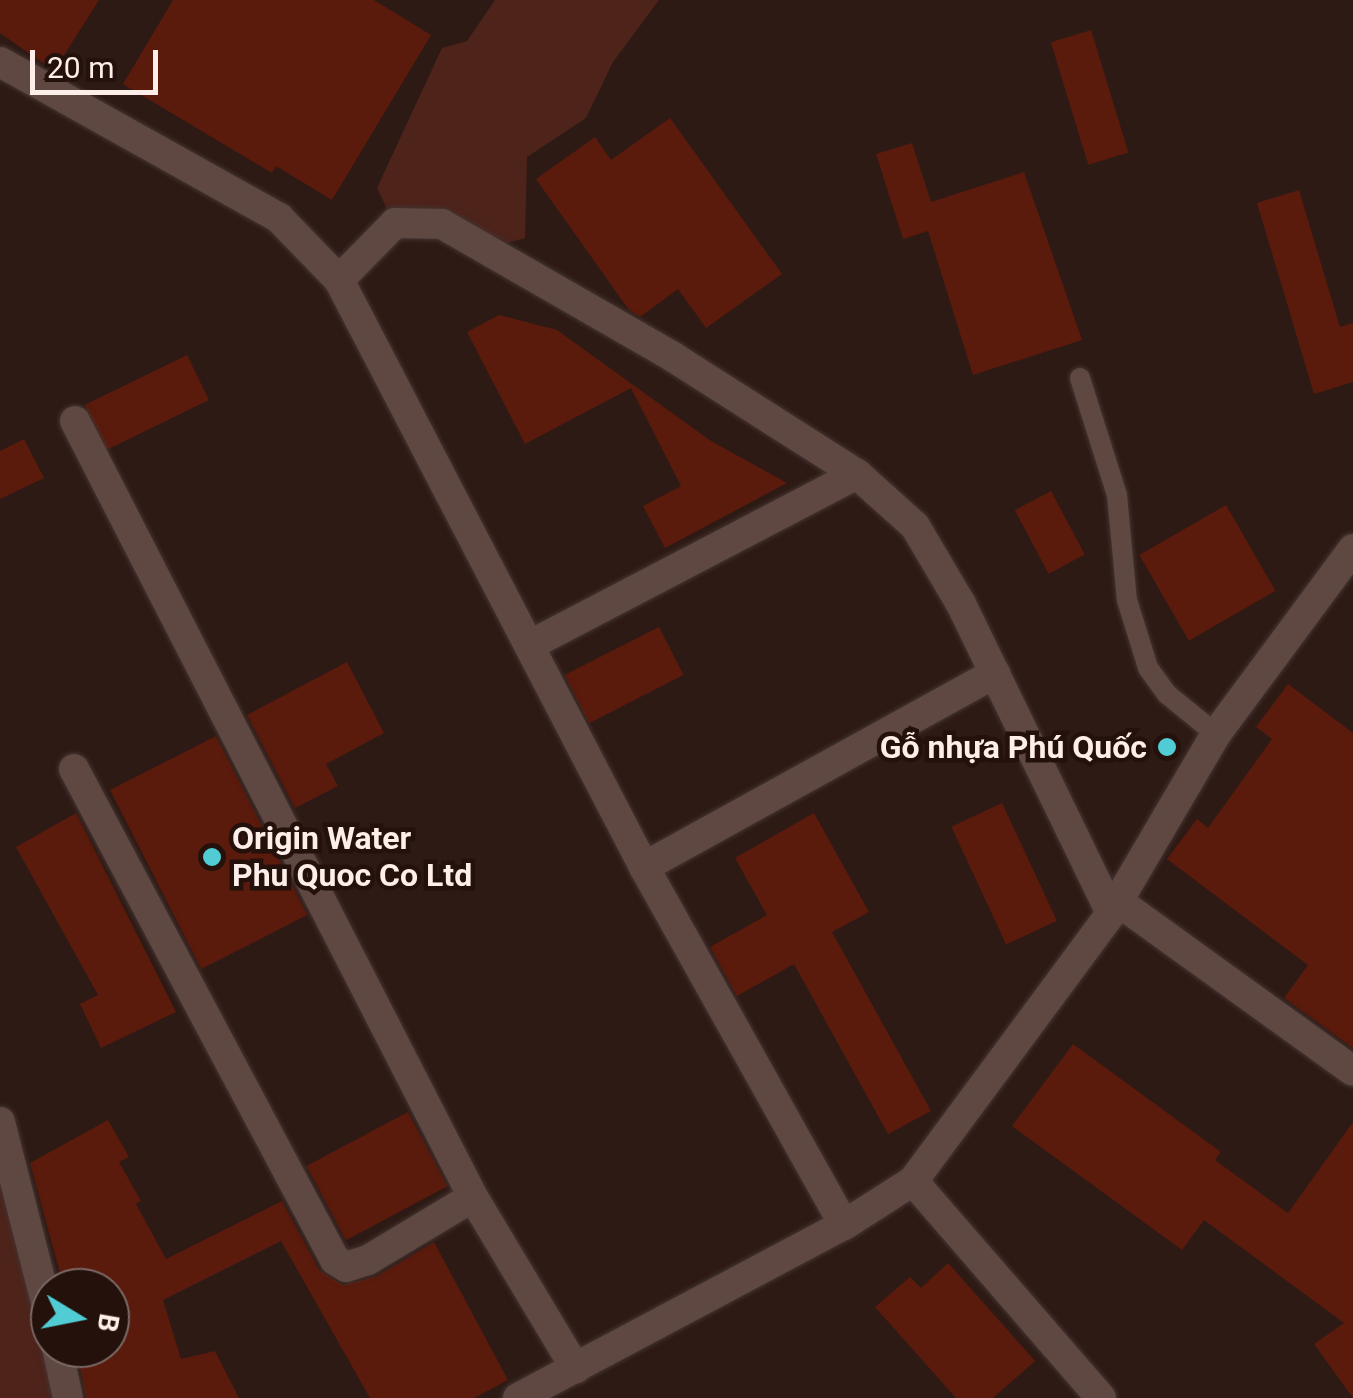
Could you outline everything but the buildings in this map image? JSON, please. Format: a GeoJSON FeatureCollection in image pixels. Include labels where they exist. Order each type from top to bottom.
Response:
{"type":"FeatureCollection","features":[{"type":"Feature","properties":{"kind":"street"},"geometry":{"type":"LineString","coordinates":[[0,62],[279,218],[339,280],[532,644],[644,867],[844,1225]]}},
{"type":"Feature","properties":{"kind":"street"},"geometry":{"type":"LineString","coordinates":[[339,280],[395,223],[442,224],[672,356],[857,474],[915,526],[1114,906],[1353,1071]]}},
{"type":"Feature","properties":{"kind":"street"},"geometry":{"type":"LineString","coordinates":[[74,421],[473,1197],[576,1369]]}},
{"type":"Feature","properties":{"kind":"street"},"geometry":{"type":"LineString","coordinates":[[532,644],[857,474]]}},
{"type":"Feature","properties":{"kind":"street"},"geometry":{"type":"LineString","coordinates":[[518,1398],[844,1225],[912,1180],[1114,906],[1216,734],[1353,549]]}},
{"type":"Feature","properties":{"kind":"street"},"geometry":{"type":"LineString","coordinates":[[644,867],[995,673]]}},
{"type":"Feature","properties":{"kind":"street"},"geometry":{"type":"LineString","coordinates":[[74,769],[335,1260],[346,1266],[368,1260],[473,1197]]}},
{"type":"Feature","properties":{"kind":"street"},"geometry":{"type":"LineString","coordinates":[[0,1122],[37,1268]]}},
{"type":"Feature","properties":{"kind":"street"},"geometry":{"type":"LineString","coordinates":[[912,1180],[1100,1398]]}},
{"type":"Feature","properties":{"kind":"street"},"geometry":{"type":"LineString","coordinates":[[61,1368],[68,1398]]}},
{"type":"Feature","properties":{"kind":"lane"},"geometry":{"type":"LineString","coordinates":[[1080,378],[1117,495],[1128,600],[1148,668],[1168,694],[1216,734]]}},
{"type":"Feature","properties":{"kind":"shaded area"},"geometry":{"type":"Polygon","coordinates":[[[495,0],[659,0],[613,62],[586,118],[527,157],[525,238],[507,243],[447,212],[388,211],[377,188],[442,48],[467,41],[495,0]]]}},
{"type":"Feature","properties":{"kind":"shaded area"},"geometry":{"type":"Polygon","coordinates":[[[0,1162],[30,1270],[30,1368],[51,1368],[58,1398],[0,1398],[0,1162]]]}},
{"type":"Feature","properties":{"kind":"place","name":"Gỗ nhựa Phú Quốc"},"geometry":{"type":"Point","coordinates":[1167,747]}},
{"type":"Feature","properties":{"kind":"place","name":"Origin Water Phu Quoc Co Ltd"},"geometry":{"type":"Point","coordinates":[212,857]}}]}
